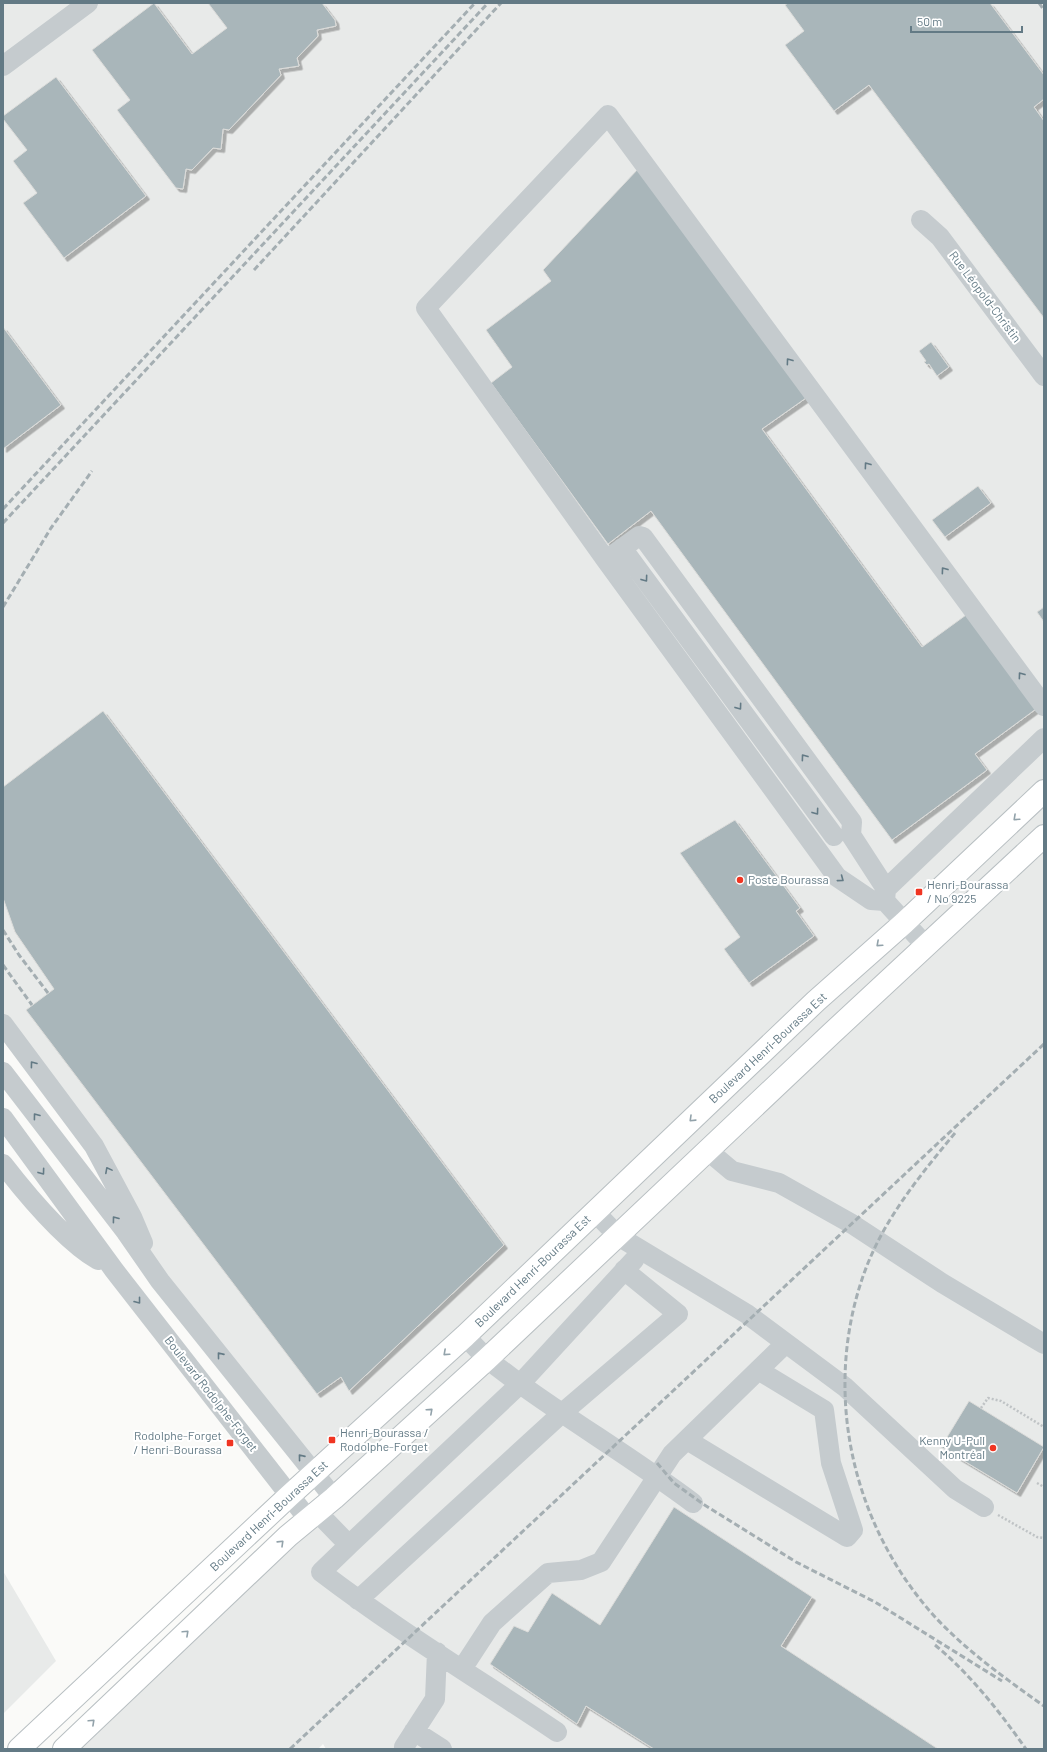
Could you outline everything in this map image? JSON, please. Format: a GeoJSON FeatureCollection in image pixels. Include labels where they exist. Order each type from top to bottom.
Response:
{"type":"FeatureCollection","features":[{"type":"Feature","properties":{"kind":"main road","name":"Boulevard Henri-Bourassa Est"},"geometry":{"type":"LineString","coordinates":[[20,1749],[289,1496],[465,1336],[816,1001],[904,923],[1044,791]]}},
{"type":"Feature","properties":{"kind":"main road"},"geometry":{"type":"LineString","coordinates":[[64,1749],[320,1510],[487,1359],[707,1150],[1044,836]]}},
{"type":"Feature","properties":{"kind":"street"},"geometry":{"type":"LineString","coordinates":[[3,66],[88,3]]}},
{"type":"Feature","properties":{"kind":"street"},"geometry":{"type":"LineString","coordinates":[[1044,706],[608,115],[426,308],[606,560],[837,877],[872,900],[885,895],[1044,738]]}},
{"type":"Feature","properties":{"kind":"street","name":"Rue Léopold-Christin"},"geometry":{"type":"LineString","coordinates":[[921,220],[940,237],[1044,376]]}},
{"type":"Feature","properties":{"kind":"street"},"geometry":{"type":"LineString","coordinates":[[606,560],[639,536],[643,537],[852,822],[851,835],[885,895],[904,923],[926,946]]}},
{"type":"Feature","properties":{"kind":"street"},"geometry":{"type":"LineString","coordinates":[[622,548],[834,836]]}},
{"type":"Feature","properties":{"kind":"street"},"geometry":{"type":"LineString","coordinates":[[706,697],[739,668]]}},
{"type":"Feature","properties":{"kind":"street"},"geometry":{"type":"LineString","coordinates":[[817,849],[852,822]]}},
{"type":"Feature","properties":{"kind":"street"},"geometry":{"type":"LineString","coordinates":[[3,1024],[94,1146],[132,1217],[160,1281]]}},
{"type":"Feature","properties":{"kind":"street"},"geometry":{"type":"LineString","coordinates":[[3,1072],[126,1232],[160,1281],[314,1473],[320,1510],[349,1545]]}},
{"type":"Feature","properties":{"kind":"street","name":"Boulevard Rodolphe-Forget"},"geometry":{"type":"LineString","coordinates":[[3,1118],[114,1270],[289,1496],[320,1510]]}},
{"type":"Feature","properties":{"kind":"street"},"geometry":{"type":"LineString","coordinates":[[707,1150],[732,1171],[779,1183],[852,1224],[942,1283],[1044,1344]]}},
{"type":"Feature","properties":{"kind":"street","name":"Boulevard Rodolphe-Forget"},"geometry":{"type":"LineString","coordinates":[[3,1164],[18,1183],[55,1223],[95,1258],[114,1270]]}},
{"type":"Feature","properties":{"kind":"street"},"geometry":{"type":"LineString","coordinates":[[595,1212],[618,1236],[747,1314],[857,1396],[955,1489],[984,1507]]}},
{"type":"Feature","properties":{"kind":"street"},"geometry":{"type":"LineString","coordinates":[[557,1732],[358,1600],[321,1572],[520,1384],[642,1251]]}},
{"type":"Feature","properties":{"kind":"street"},"geometry":{"type":"LineString","coordinates":[[358,1600],[561,1414],[678,1314],[624,1270]]}},
{"type":"Feature","properties":{"kind":"street"},"geometry":{"type":"LineString","coordinates":[[465,1336],[487,1359],[520,1384],[561,1414],[658,1477],[693,1503]]}},
{"type":"Feature","properties":{"kind":"street"},"geometry":{"type":"LineString","coordinates":[[462,1669],[492,1623],[548,1573],[581,1570],[601,1562],[672,1454],[786,1343]]}},
{"type":"Feature","properties":{"kind":"street"},"geometry":{"type":"LineString","coordinates":[[687,1440],[847,1537],[852,1530],[831,1463],[824,1410],[758,1370]]}},
{"type":"Feature","properties":{"kind":"street"},"geometry":{"type":"LineString","coordinates":[[405,1749],[404,1747],[435,1699],[437,1652]]}},
{"type":"Feature","properties":{"kind":"street"},"geometry":{"type":"LineString","coordinates":[[414,1731],[442,1749]]}},
{"type":"Feature","properties":{"kind":"path"},"geometry":{"type":"LineString","coordinates":[[981,1408],[988,1398],[1001,1401],[1044,1427]]}},
{"type":"Feature","properties":{"kind":"path"},"geometry":{"type":"LineString","coordinates":[[1036,1483],[1044,1487]]}},
{"type":"Feature","properties":{"kind":"path"},"geometry":{"type":"LineString","coordinates":[[984,1507],[1037,1537],[1044,1538]]}},
{"type":"Feature","properties":{"kind":"shaded area"},"geometry":{"type":"Polygon","coordinates":[[[3,3],[1044,3],[1044,1749],[326,1749],[323,1744],[318,1749],[78,1749],[334,1498],[160,1281],[106,1165],[3,1026],[3,3]]]}},
{"type":"Feature","properties":{"kind":"shaded area"},"geometry":{"type":"Polygon","coordinates":[[[3,1571],[56,1661],[3,1714],[3,1571]]]}},
{"type":"Feature","properties":{"kind":"building"},"geometry":{"type":"Polygon","coordinates":[[[154,3],[192,54],[227,28],[208,3],[322,3],[335,20],[336,26],[317,30],[318,36],[297,58],[299,66],[279,69],[281,75],[229,130],[223,129],[221,149],[213,148],[192,170],[186,169],[183,189],[176,188],[117,110],[130,100],[92,50],[154,3]]]}},
{"type":"Feature","properties":{"kind":"building"},"geometry":{"type":"Polygon","coordinates":[[[788,3],[990,3],[1044,75],[1044,99],[1034,107],[1044,121],[1044,318],[869,85],[834,111],[785,45],[804,31],[785,5],[788,3]]]}},
{"type":"Feature","properties":{"kind":"building"},"geometry":{"type":"Polygon","coordinates":[[[56,77],[146,196],[64,258],[23,203],[37,193],[13,161],[27,150],[3,119],[3,116],[56,77]]]}},
{"type":"Feature","properties":{"kind":"building"},"geometry":{"type":"Polygon","coordinates":[[[638,169],[806,398],[762,429],[922,647],[966,615],[1036,709],[975,754],[987,770],[892,840],[651,511],[608,544],[491,383],[512,367],[486,330],[551,281],[543,270],[638,169]]]}},
{"type":"Feature","properties":{"kind":"building"},"geometry":{"type":"Polygon","coordinates":[[[3,327],[61,405],[3,449],[3,327]]]}},
{"type":"Feature","properties":{"kind":"building"},"geometry":{"type":"Polygon","coordinates":[[[931,342],[949,367],[937,376],[929,364],[927,365],[924,362],[926,361],[919,351],[931,342]]]}},
{"type":"Feature","properties":{"kind":"building"},"geometry":{"type":"Polygon","coordinates":[[[978,486],[991,503],[945,537],[932,520],[978,486]]]}},
{"type":"Feature","properties":{"kind":"building"},"geometry":{"type":"Polygon","coordinates":[[[1044,607],[1044,622],[1037,612],[1044,607]]]}},
{"type":"Feature","properties":{"kind":"building"},"geometry":{"type":"Polygon","coordinates":[[[103,711],[504,1245],[349,1391],[341,1377],[317,1394],[26,1010],[54,989],[15,932],[3,898],[3,787],[103,711]]]}},
{"type":"Feature","properties":{"kind":"building","name":"Poste Bourassa"},"geometry":{"type":"Polygon","coordinates":[[[735,820],[800,908],[796,911],[814,936],[749,983],[724,949],[740,937],[680,853],[735,820]]]}},
{"type":"Feature","properties":{"kind":"building","name":"Kenny U-Pull Montréal"},"geometry":{"type":"Polygon","coordinates":[[[969,1401],[1044,1447],[1017,1493],[941,1447],[969,1401]]]}},
{"type":"Feature","properties":{"kind":"building"},"geometry":{"type":"Polygon","coordinates":[[[674,1507],[812,1597],[781,1646],[938,1749],[654,1749],[586,1706],[577,1724],[490,1664],[514,1626],[528,1632],[552,1593],[600,1625],[674,1507]]]}},
{"type":"Feature","properties":{"kind":"railway"},"geometry":{"type":"LineString","coordinates":[[3,509],[475,3]]}},
{"type":"Feature","properties":{"kind":"railway"},"geometry":{"type":"LineString","coordinates":[[3,523],[488,3]]}},
{"type":"Feature","properties":{"kind":"railway"},"geometry":{"type":"LineString","coordinates":[[254,270],[501,3]]}},
{"type":"Feature","properties":{"kind":"railway"},"geometry":{"type":"LineString","coordinates":[[1039,3],[1044,10]]}},
{"type":"Feature","properties":{"kind":"railway"},"geometry":{"type":"LineString","coordinates":[[3,607],[51,528],[92,471]]}},
{"type":"Feature","properties":{"kind":"railway"},"geometry":{"type":"LineString","coordinates":[[3,930],[19,955],[48,993]]}},
{"type":"Feature","properties":{"kind":"railway"},"geometry":{"type":"LineString","coordinates":[[3,965],[32,1005]]}},
{"type":"Feature","properties":{"kind":"railway"},"geometry":{"type":"LineString","coordinates":[[290,1749],[1044,1044]]}},
{"type":"Feature","properties":{"kind":"railway"},"geometry":{"type":"LineString","coordinates":[[955,1133],[918,1179],[896,1211],[885,1228],[868,1263],[854,1309],[846,1356],[845,1403],[851,1450],[864,1496],[882,1539],[906,1580],[936,1618],[974,1654],[1044,1706]]}},
{"type":"Feature","properties":{"kind":"railway"},"geometry":{"type":"LineString","coordinates":[[657,1463],[674,1483],[703,1504],[796,1562],[875,1602],[1002,1681]]}},
{"type":"Feature","properties":{"kind":"railway"},"geometry":{"type":"LineString","coordinates":[[935,1645],[961,1669],[984,1694],[1026,1749]]}},
{"type":"Feature","properties":{"kind":"place","name":"Poste Bourassa"},"geometry":{"type":"Point","coordinates":[740,880]}},
{"type":"Feature","properties":{"kind":"place","name":"Henri-Bourassa / No 9225"},"geometry":{"type":"Point","coordinates":[919,892]}},
{"type":"Feature","properties":{"kind":"place","name":"Henri-Bourassa / Rodolphe-Forget"},"geometry":{"type":"Point","coordinates":[332,1440]}},
{"type":"Feature","properties":{"kind":"place","name":"Rodolphe-Forget / Henri-Bourassa"},"geometry":{"type":"Point","coordinates":[230,1443]}},
{"type":"Feature","properties":{"kind":"place","name":"Kenny U-Pull Montréal"},"geometry":{"type":"Point","coordinates":[993,1448]}}]}
